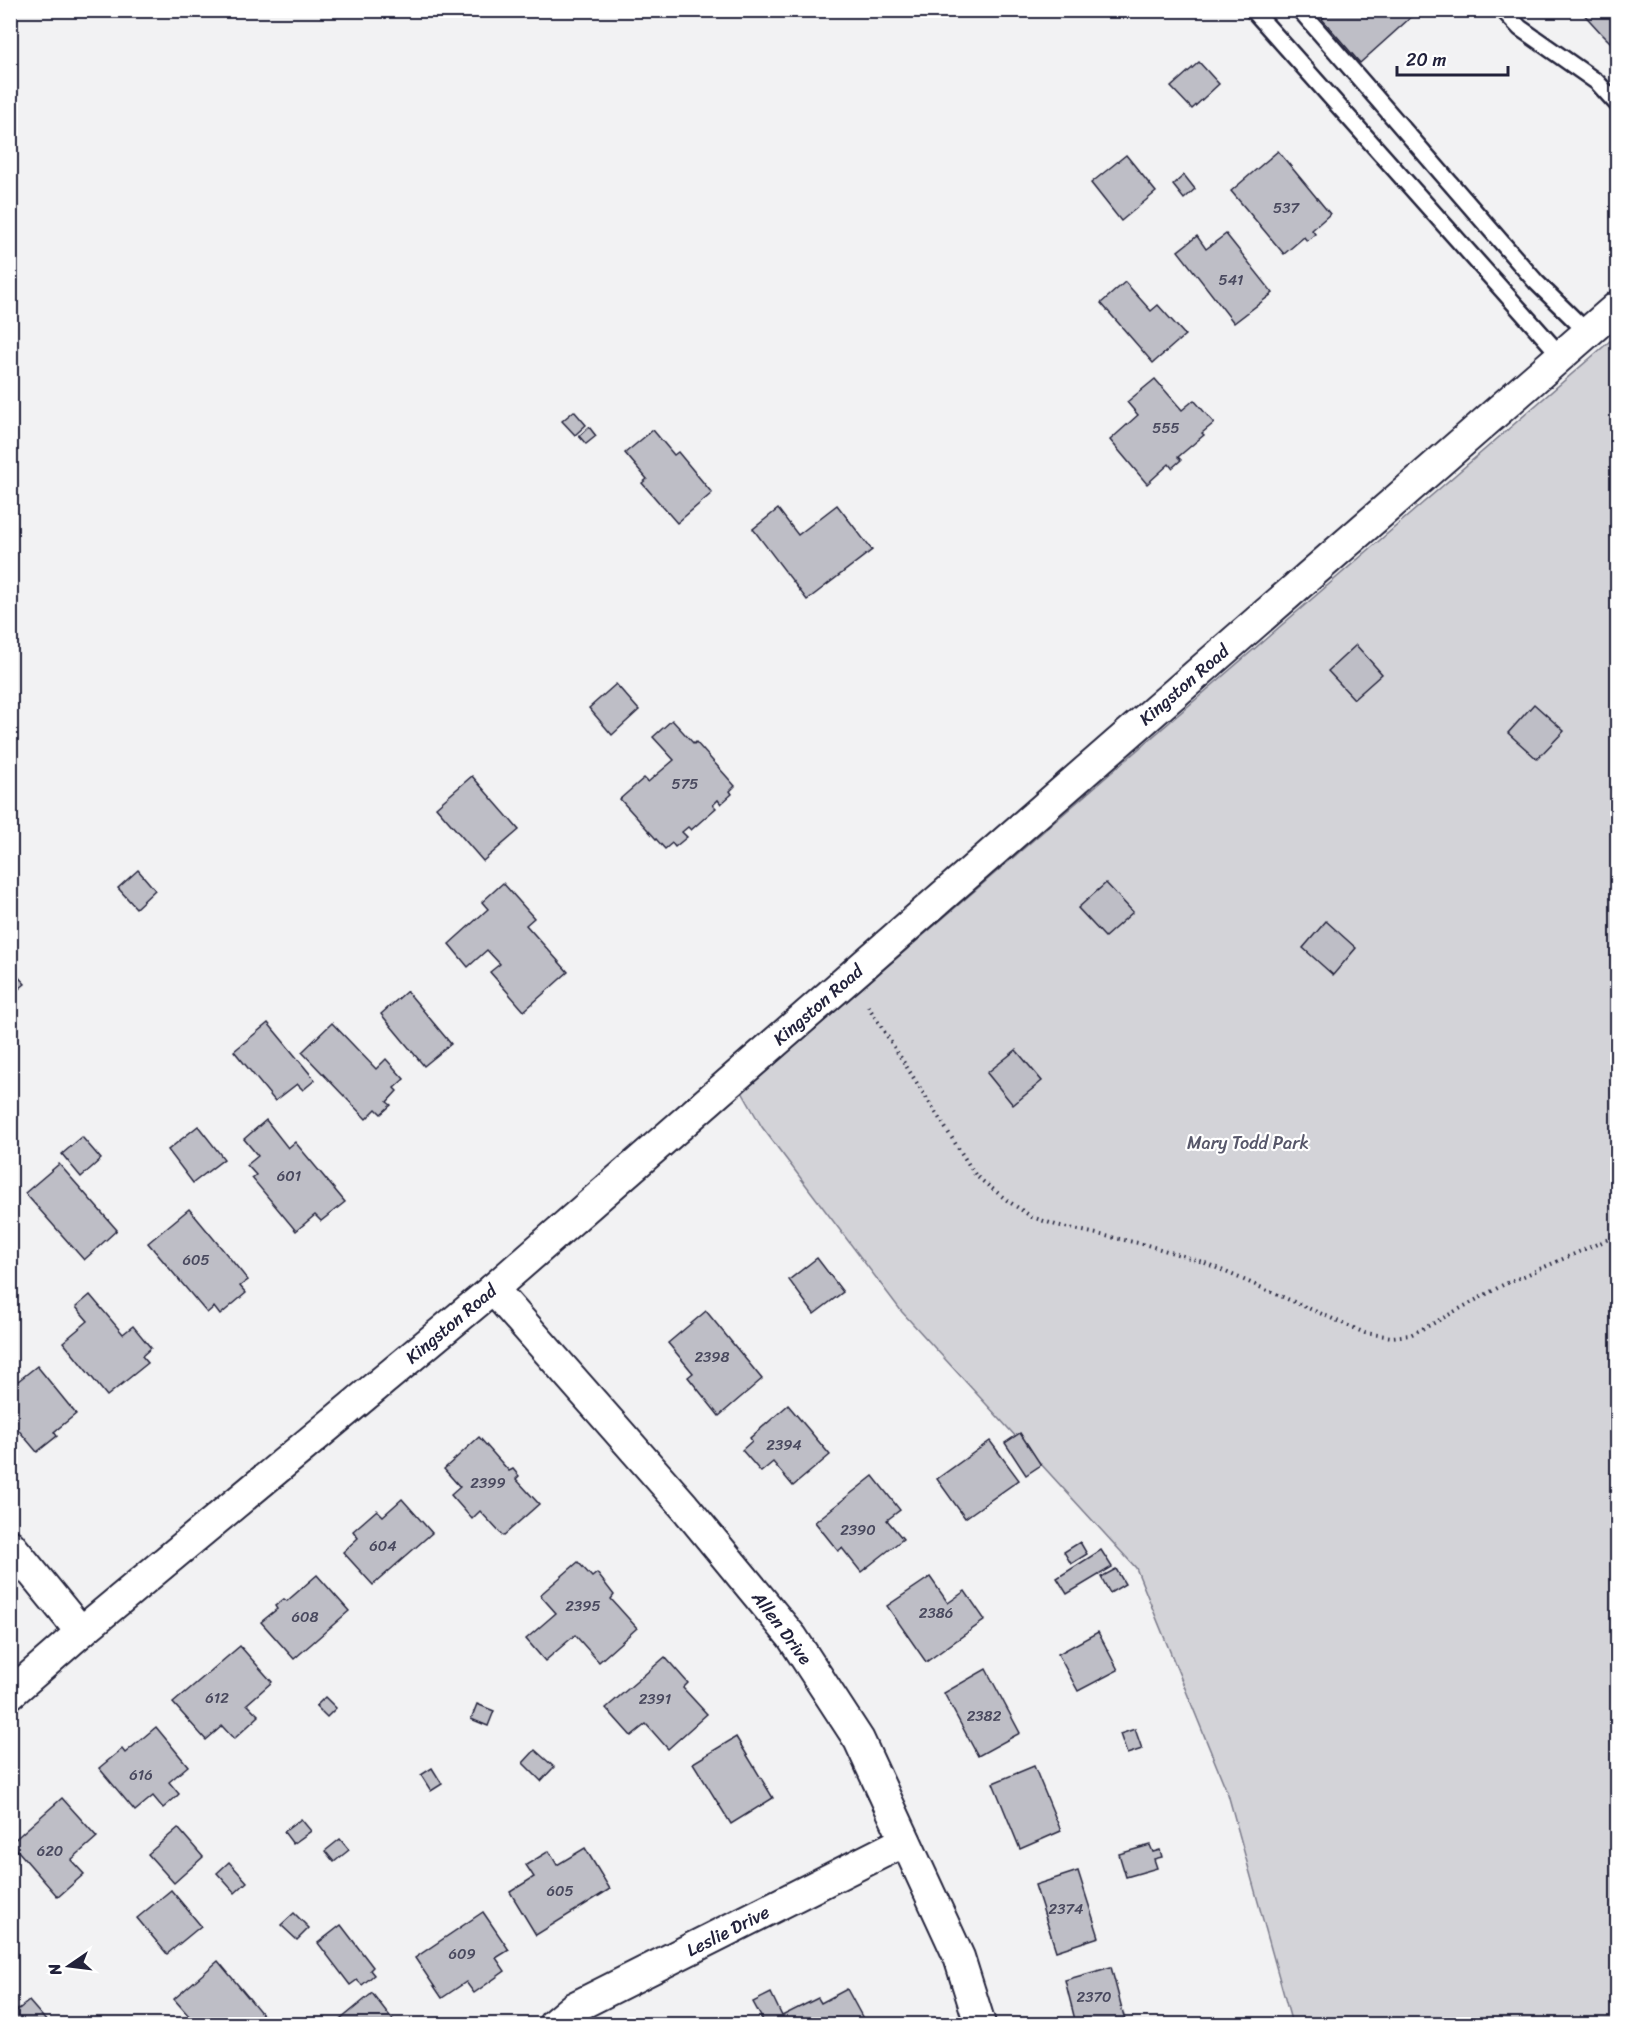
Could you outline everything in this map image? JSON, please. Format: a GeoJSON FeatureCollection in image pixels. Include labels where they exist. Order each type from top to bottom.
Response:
{"type":"FeatureCollection","features":[{"type":"Feature","properties":{"kind":"street","name":"Kingston Road"},"geometry":{"type":"LineString","coordinates":[[10,1694],[81,1632],[493,1289],[1616,308]]}},
{"type":"Feature","properties":{"kind":"street","name":"Allen Drive"},"geometry":{"type":"LineString","coordinates":[[493,1289],[684,1506],[792,1637],[859,1740],[959,1956],[980,2025]]}},
{"type":"Feature","properties":{"kind":"street"},"geometry":{"type":"LineString","coordinates":[[10,1545],[81,1632]]}},
{"type":"Feature","properties":{"kind":"street","name":"Leslie Drive"},"geometry":{"type":"LineString","coordinates":[[554,2025],[573,2008],[905,1842]]}},
{"type":"Feature","properties":{"kind":"lane"},"geometry":{"type":"LineString","coordinates":[[1252,10],[1561,356]]}},
{"type":"Feature","properties":{"kind":"lane"},"geometry":{"type":"LineString","coordinates":[[1300,10],[1536,282],[1587,332]]}},
{"type":"Feature","properties":{"kind":"lane"},"geometry":{"type":"LineString","coordinates":[[1503,10],[1520,28],[1597,82],[1617,105]]}},
{"type":"Feature","properties":{"kind":"path"},"geometry":{"type":"LineString","coordinates":[[850,977],[976,1176],[1008,1201],[1032,1216],[1056,1225],[1147,1245],[1203,1262],[1365,1333],[1392,1337],[1410,1335],[1503,1285],[1617,1235]]}},
{"type":"Feature","properties":{"kind":"green space","name":"Mary Todd Park"},"geometry":{"type":"Polygon","coordinates":[[[1617,335],[1617,2024],[1292,2024],[1228,1794],[1136,1568],[902,1312],[762,1127],[742,1092],[1617,335]]]}},
{"type":"Feature","properties":{"kind":"building"},"geometry":{"type":"Polygon","coordinates":[[[1332,10],[1419,10],[1360,63],[1322,19],[1332,10]]]}},
{"type":"Feature","properties":{"kind":"building"},"geometry":{"type":"Polygon","coordinates":[[[1580,10],[1618,10],[1618,50],[1601,33],[1580,10]]]}},
{"type":"Feature","properties":{"kind":"building"},"geometry":{"type":"Polygon","coordinates":[[[1199,62],[1219,84],[1192,109],[1171,87],[1199,62]]]}},
{"type":"Feature","properties":{"kind":"building"},"geometry":{"type":"Polygon","coordinates":[[[1278,151],[1330,214],[1312,230],[1315,234],[1312,237],[1307,241],[1304,237],[1284,254],[1231,191],[1278,151]]]}},
{"type":"Feature","properties":{"kind":"building"},"geometry":{"type":"Polygon","coordinates":[[[1126,155],[1156,192],[1121,221],[1091,183],[1126,155]]]}},
{"type":"Feature","properties":{"kind":"building"},"geometry":{"type":"Polygon","coordinates":[[[1184,175],[1195,189],[1184,199],[1173,185],[1184,175]]]}},
{"type":"Feature","properties":{"kind":"building"},"geometry":{"type":"Polygon","coordinates":[[[1226,234],[1273,293],[1234,323],[1178,251],[1197,236],[1206,249],[1226,234]]]}},
{"type":"Feature","properties":{"kind":"building"},"geometry":{"type":"Polygon","coordinates":[[[1125,282],[1151,311],[1158,305],[1185,335],[1153,363],[1101,303],[1125,282]]]}},
{"type":"Feature","properties":{"kind":"building"},"geometry":{"type":"Polygon","coordinates":[[[1155,379],[1182,410],[1194,400],[1214,423],[1202,433],[1204,435],[1178,457],[1181,460],[1172,468],[1169,464],[1147,484],[1110,440],[1138,415],[1127,402],[1155,379]]]}},
{"type":"Feature","properties":{"kind":"building"},"geometry":{"type":"Polygon","coordinates":[[[574,411],[586,425],[575,435],[562,421],[574,411]]]}},
{"type":"Feature","properties":{"kind":"building"},"geometry":{"type":"Polygon","coordinates":[[[589,427],[596,436],[586,444],[579,436],[589,427]]]}},
{"type":"Feature","properties":{"kind":"building"},"geometry":{"type":"Polygon","coordinates":[[[653,430],[674,455],[678,452],[712,493],[677,523],[642,483],[647,479],[625,453],[653,430]]]}},
{"type":"Feature","properties":{"kind":"building"},"geometry":{"type":"Polygon","coordinates":[[[837,505],[872,550],[807,600],[753,529],[778,509],[798,535],[837,505]]]}},
{"type":"Feature","properties":{"kind":"building"},"geometry":{"type":"Polygon","coordinates":[[[1356,645],[1382,674],[1354,699],[1328,671],[1356,645]]]}},
{"type":"Feature","properties":{"kind":"building"},"geometry":{"type":"Polygon","coordinates":[[[616,684],[639,710],[612,735],[589,708],[616,684]]]}},
{"type":"Feature","properties":{"kind":"building"},"geometry":{"type":"Polygon","coordinates":[[[1534,704],[1564,731],[1537,759],[1508,733],[1534,704]]]}},
{"type":"Feature","properties":{"kind":"building"},"geometry":{"type":"Polygon","coordinates":[[[672,720],[694,744],[696,742],[735,786],[730,791],[732,794],[721,804],[718,800],[713,805],[716,808],[691,830],[688,827],[682,832],[687,837],[675,847],[672,843],[665,849],[620,799],[644,778],[648,782],[674,760],[653,737],[672,720]]]}},
{"type":"Feature","properties":{"kind":"building"},"geometry":{"type":"Polygon","coordinates":[[[472,776],[519,830],[483,861],[436,807],[472,776]]]}},
{"type":"Feature","properties":{"kind":"building"},"geometry":{"type":"Polygon","coordinates":[[[138,870],[155,890],[136,908],[118,888],[138,870]]]}},
{"type":"Feature","properties":{"kind":"building"},"geometry":{"type":"Polygon","coordinates":[[[503,883],[534,918],[526,925],[568,972],[524,1011],[490,972],[500,964],[487,950],[468,967],[449,944],[488,909],[482,902],[503,883]]]}},
{"type":"Feature","properties":{"kind":"building"},"geometry":{"type":"Polygon","coordinates":[[[1106,883],[1133,912],[1105,937],[1078,908],[1106,883]]]}},
{"type":"Feature","properties":{"kind":"building"},"geometry":{"type":"Polygon","coordinates":[[[1326,921],[1356,948],[1333,975],[1303,948],[1326,921]]]}},
{"type":"Feature","properties":{"kind":"building"},"geometry":{"type":"Polygon","coordinates":[[[10,968],[25,984],[10,996],[10,968]]]}},
{"type":"Feature","properties":{"kind":"building"},"geometry":{"type":"Polygon","coordinates":[[[407,991],[451,1044],[424,1066],[381,1014],[407,991]]]}},
{"type":"Feature","properties":{"kind":"building"},"geometry":{"type":"Polygon","coordinates":[[[268,1023],[315,1080],[303,1090],[297,1084],[275,1101],[234,1051],[268,1023]]]}},
{"type":"Feature","properties":{"kind":"building"},"geometry":{"type":"Polygon","coordinates":[[[332,1023],[376,1069],[386,1059],[404,1079],[394,1088],[397,1091],[387,1102],[391,1105],[381,1114],[376,1109],[366,1119],[302,1052],[332,1023]]]}},
{"type":"Feature","properties":{"kind":"building"},"geometry":{"type":"Polygon","coordinates":[[[1016,1050],[1042,1081],[1013,1105],[987,1073],[1016,1050]]]}},
{"type":"Feature","properties":{"kind":"building"},"geometry":{"type":"Polygon","coordinates":[[[266,1120],[288,1148],[295,1142],[345,1202],[321,1221],[315,1215],[296,1231],[252,1178],[256,1175],[247,1165],[258,1156],[244,1139],[266,1120]]]}},
{"type":"Feature","properties":{"kind":"building"},"geometry":{"type":"Polygon","coordinates":[[[198,1126],[224,1159],[193,1183],[168,1150],[198,1126]]]}},
{"type":"Feature","properties":{"kind":"building"},"geometry":{"type":"Polygon","coordinates":[[[82,1137],[101,1159],[81,1177],[62,1154],[82,1137]]]}},
{"type":"Feature","properties":{"kind":"building"},"geometry":{"type":"Polygon","coordinates":[[[59,1164],[117,1230],[84,1260],[25,1193],[59,1164]]]}},
{"type":"Feature","properties":{"kind":"building"},"geometry":{"type":"Polygon","coordinates":[[[189,1209],[248,1280],[240,1286],[246,1293],[220,1315],[214,1307],[207,1313],[148,1243],[189,1209]]]}},
{"type":"Feature","properties":{"kind":"building"},"geometry":{"type":"Polygon","coordinates":[[[817,1258],[843,1292],[814,1314],[789,1280],[817,1258]]]}},
{"type":"Feature","properties":{"kind":"building"},"geometry":{"type":"Polygon","coordinates":[[[90,1295],[123,1334],[133,1326],[151,1348],[142,1356],[148,1363],[107,1396],[63,1342],[88,1321],[76,1307],[90,1295]]]}},
{"type":"Feature","properties":{"kind":"building"},"geometry":{"type":"Polygon","coordinates":[[[706,1311],[762,1379],[719,1416],[688,1377],[693,1373],[668,1343],[706,1311]]]}},
{"type":"Feature","properties":{"kind":"building"},"geometry":{"type":"Polygon","coordinates":[[[37,1366],[76,1414],[54,1432],[57,1436],[37,1452],[10,1420],[10,1372],[18,1381],[37,1366]]]}},
{"type":"Feature","properties":{"kind":"building"},"geometry":{"type":"Polygon","coordinates":[[[788,1405],[830,1455],[793,1486],[773,1462],[761,1472],[742,1450],[752,1441],[750,1438],[788,1405]]]}},
{"type":"Feature","properties":{"kind":"building"},"geometry":{"type":"Polygon","coordinates":[[[1020,1433],[1041,1465],[1026,1475],[1005,1443],[1020,1433]]]}},
{"type":"Feature","properties":{"kind":"building"},"geometry":{"type":"Polygon","coordinates":[[[479,1437],[509,1471],[513,1469],[519,1476],[516,1479],[539,1504],[503,1536],[480,1511],[472,1519],[451,1495],[460,1487],[444,1469],[479,1437]]]}},
{"type":"Feature","properties":{"kind":"building"},"geometry":{"type":"Polygon","coordinates":[[[990,1441],[1019,1480],[965,1518],[937,1479],[990,1441]]]}},
{"type":"Feature","properties":{"kind":"building"},"geometry":{"type":"Polygon","coordinates":[[[873,1476],[900,1510],[887,1520],[903,1539],[861,1572],[842,1548],[838,1551],[815,1522],[873,1476]]]}},
{"type":"Feature","properties":{"kind":"building"},"geometry":{"type":"Polygon","coordinates":[[[402,1499],[432,1533],[373,1585],[343,1552],[358,1538],[353,1531],[377,1510],[383,1516],[402,1499]]]}},
{"type":"Feature","properties":{"kind":"building"},"geometry":{"type":"Polygon","coordinates":[[[1080,1542],[1087,1554],[1071,1564],[1064,1552],[1080,1542]]]}},
{"type":"Feature","properties":{"kind":"building"},"geometry":{"type":"Polygon","coordinates":[[[1101,1550],[1112,1567],[1067,1594],[1057,1578],[1101,1550]]]}},
{"type":"Feature","properties":{"kind":"building"},"geometry":{"type":"Polygon","coordinates":[[[578,1562],[592,1577],[597,1573],[614,1595],[611,1599],[637,1628],[599,1662],[575,1635],[545,1661],[526,1639],[556,1613],[540,1595],[578,1562]]]}},
{"type":"Feature","properties":{"kind":"building"},"geometry":{"type":"Polygon","coordinates":[[[1116,1569],[1125,1584],[1110,1593],[1101,1577],[1116,1569]]]}},
{"type":"Feature","properties":{"kind":"building"},"geometry":{"type":"Polygon","coordinates":[[[317,1575],[349,1611],[294,1659],[261,1622],[277,1609],[275,1606],[284,1599],[287,1601],[317,1575]]]}},
{"type":"Feature","properties":{"kind":"building"},"geometry":{"type":"Polygon","coordinates":[[[930,1577],[948,1603],[965,1591],[985,1620],[926,1662],[887,1606],[930,1577]]]}},
{"type":"Feature","properties":{"kind":"building"},"geometry":{"type":"Polygon","coordinates":[[[1098,1632],[1118,1670],[1078,1691],[1058,1654],[1098,1632]]]}},
{"type":"Feature","properties":{"kind":"building"},"geometry":{"type":"Polygon","coordinates":[[[240,1646],[272,1682],[247,1704],[259,1716],[234,1739],[222,1726],[206,1740],[173,1703],[240,1646]]]}},
{"type":"Feature","properties":{"kind":"building"},"geometry":{"type":"Polygon","coordinates":[[[665,1657],[688,1683],[683,1688],[707,1714],[668,1749],[646,1724],[631,1736],[606,1708],[665,1657]]]}},
{"type":"Feature","properties":{"kind":"building"},"geometry":{"type":"Polygon","coordinates":[[[986,1669],[1020,1733],[978,1756],[944,1693],[986,1669]]]}},
{"type":"Feature","properties":{"kind":"building"},"geometry":{"type":"Polygon","coordinates":[[[325,1697],[336,1708],[327,1717],[316,1706],[325,1697]]]}},
{"type":"Feature","properties":{"kind":"building"},"geometry":{"type":"Polygon","coordinates":[[[477,1704],[494,1711],[488,1726],[471,1719],[477,1704]]]}},
{"type":"Feature","properties":{"kind":"building"},"geometry":{"type":"Polygon","coordinates":[[[156,1727],[188,1766],[169,1782],[179,1794],[176,1797],[163,1808],[153,1796],[135,1811],[99,1768],[122,1749],[125,1753],[156,1727]]]}},
{"type":"Feature","properties":{"kind":"building"},"geometry":{"type":"Polygon","coordinates":[[[1135,1729],[1142,1749],[1127,1754],[1120,1734],[1135,1729]]]}},
{"type":"Feature","properties":{"kind":"building"},"geometry":{"type":"Polygon","coordinates":[[[736,1737],[773,1798],[731,1824],[693,1763],[736,1737]]]}},
{"type":"Feature","properties":{"kind":"building"},"geometry":{"type":"Polygon","coordinates":[[[535,1750],[554,1767],[541,1781],[523,1763],[535,1750]]]}},
{"type":"Feature","properties":{"kind":"building"},"geometry":{"type":"Polygon","coordinates":[[[1034,1766],[1061,1831],[1020,1849],[993,1783],[1034,1766]]]}},
{"type":"Feature","properties":{"kind":"building"},"geometry":{"type":"Polygon","coordinates":[[[432,1768],[442,1784],[431,1791],[421,1775],[432,1768]]]}},
{"type":"Feature","properties":{"kind":"building"},"geometry":{"type":"Polygon","coordinates":[[[62,1798],[97,1837],[71,1860],[84,1874],[58,1897],[11,1843],[62,1798]]]}},
{"type":"Feature","properties":{"kind":"building"},"geometry":{"type":"Polygon","coordinates":[[[301,1819],[311,1831],[293,1844],[284,1832],[301,1819]]]}},
{"type":"Feature","properties":{"kind":"building"},"geometry":{"type":"Polygon","coordinates":[[[178,1828],[203,1857],[174,1883],[148,1854],[178,1828]]]}},
{"type":"Feature","properties":{"kind":"building"},"geometry":{"type":"Polygon","coordinates":[[[340,1839],[349,1850],[334,1862],[325,1851],[340,1839]]]}},
{"type":"Feature","properties":{"kind":"building"},"geometry":{"type":"Polygon","coordinates":[[[1150,1845],[1153,1852],[1160,1850],[1162,1857],[1154,1859],[1157,1868],[1126,1877],[1119,1854],[1150,1845]]]}},
{"type":"Feature","properties":{"kind":"building"},"geometry":{"type":"Polygon","coordinates":[[[585,1848],[610,1889],[536,1935],[510,1892],[534,1877],[526,1865],[549,1851],[557,1865],[585,1848]]]}},
{"type":"Feature","properties":{"kind":"building"},"geometry":{"type":"Polygon","coordinates":[[[229,1862],[247,1882],[235,1893],[217,1873],[229,1862]]]}},
{"type":"Feature","properties":{"kind":"building"},"geometry":{"type":"Polygon","coordinates":[[[1078,1871],[1099,1937],[1056,1951],[1035,1885],[1078,1871]]]}},
{"type":"Feature","properties":{"kind":"building"},"geometry":{"type":"Polygon","coordinates":[[[171,1890],[201,1926],[167,1954],[137,1918],[171,1890]]]}},
{"type":"Feature","properties":{"kind":"building"},"geometry":{"type":"Polygon","coordinates":[[[483,1912],[509,1950],[496,1958],[505,1971],[474,1993],[466,1982],[442,1998],[415,1958],[483,1912]]]}},
{"type":"Feature","properties":{"kind":"building"},"geometry":{"type":"Polygon","coordinates":[[[294,1913],[309,1928],[297,1940],[281,1925],[294,1913]]]}},
{"type":"Feature","properties":{"kind":"building"},"geometry":{"type":"Polygon","coordinates":[[[341,1925],[373,1967],[370,1970],[374,1975],[362,1985],[357,1980],[350,1985],[318,1943],[341,1925]]]}},
{"type":"Feature","properties":{"kind":"building"},"geometry":{"type":"Polygon","coordinates":[[[218,1961],[263,2015],[251,2024],[196,2024],[174,1999],[218,1961]]]}},
{"type":"Feature","properties":{"kind":"building"},"geometry":{"type":"Polygon","coordinates":[[[1111,1967],[1126,2024],[1076,2024],[1065,1980],[1111,1967]]]}},
{"type":"Feature","properties":{"kind":"building"},"geometry":{"type":"Polygon","coordinates":[[[847,1989],[866,2024],[765,2024],[753,2002],[771,1993],[782,2016],[818,1998],[821,2003],[847,1989]]]}},
{"type":"Feature","properties":{"kind":"building"},"geometry":{"type":"Polygon","coordinates":[[[372,1993],[396,2024],[335,2024],[370,1995],[372,1993]]]}},
{"type":"Feature","properties":{"kind":"building"},"geometry":{"type":"Polygon","coordinates":[[[29,2001],[49,2024],[10,2024],[10,2016],[29,2001]]]}}]}
